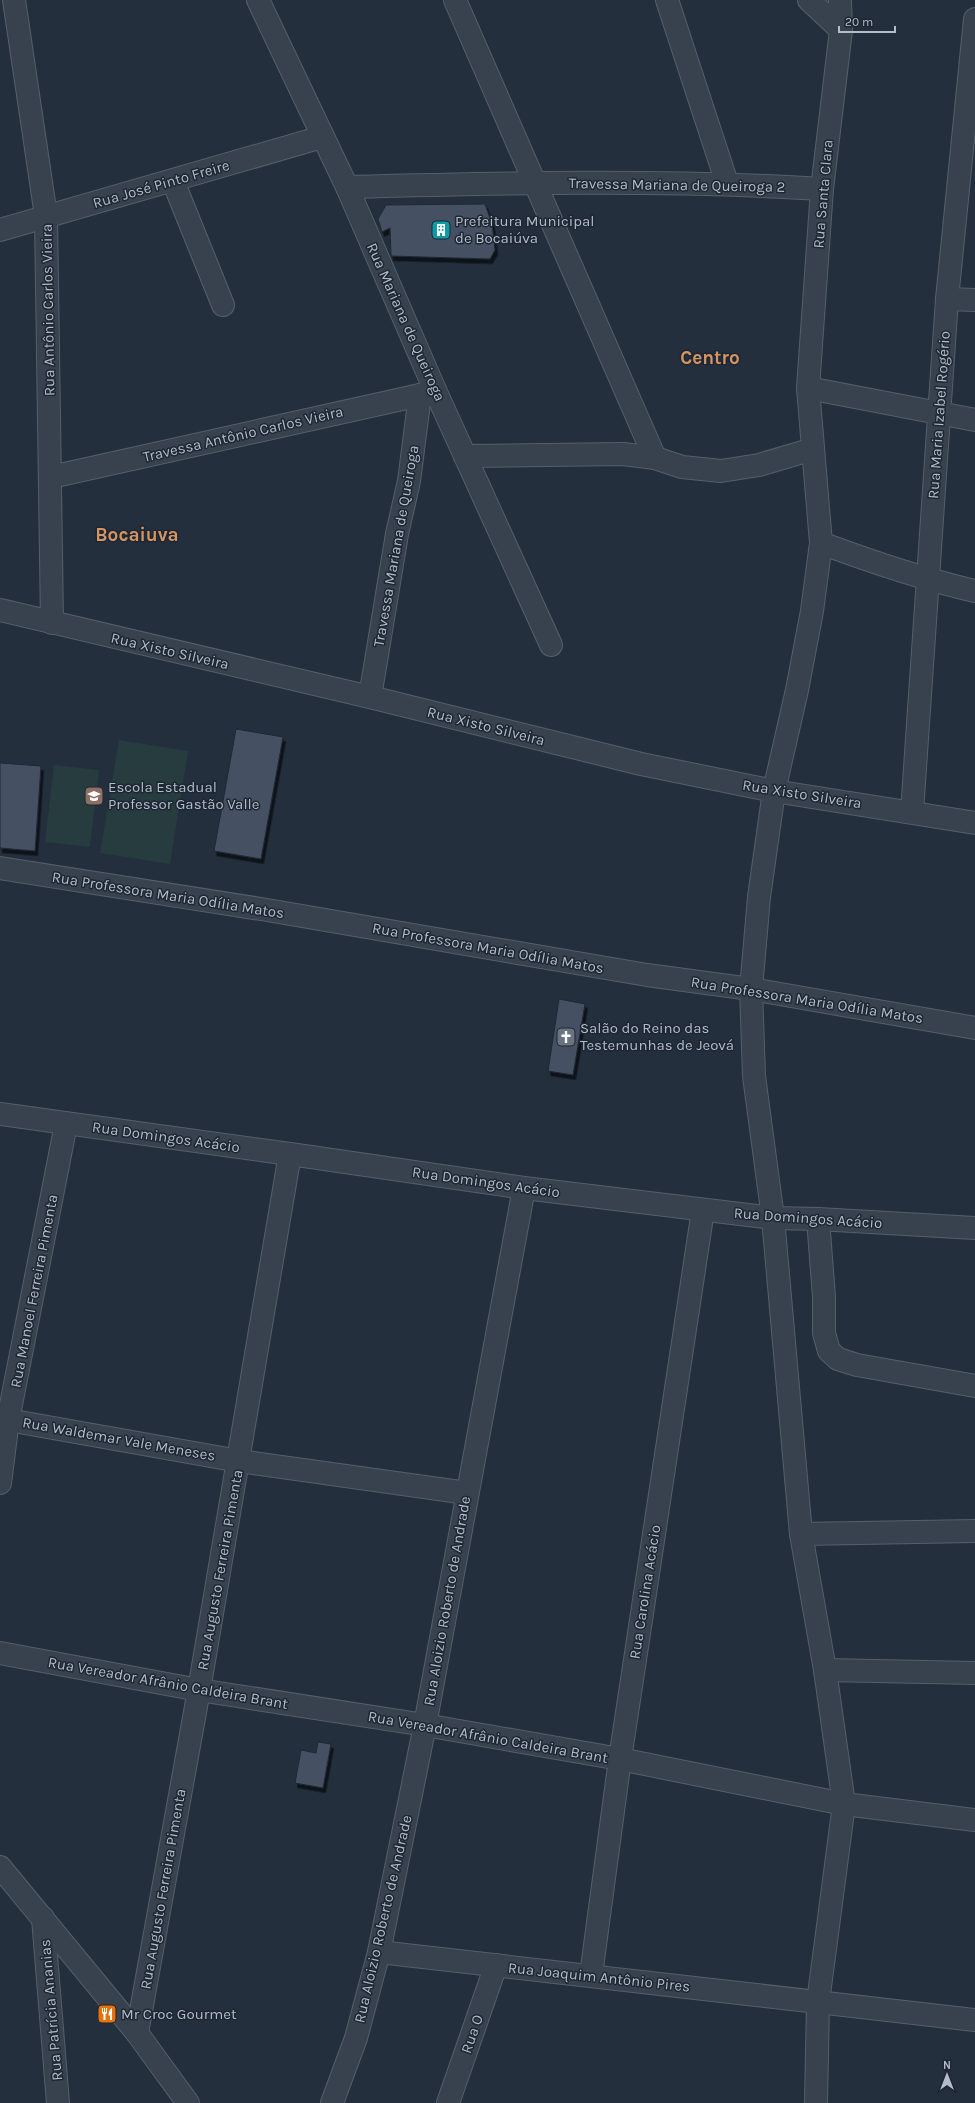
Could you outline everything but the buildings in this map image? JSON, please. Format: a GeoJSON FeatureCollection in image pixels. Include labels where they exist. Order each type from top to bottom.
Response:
{"type":"FeatureCollection","features":[{"type":"Feature","properties":{"kind":"street","name":"Rua Antônio Carlos Vieira"},"geometry":{"type":"LineString","coordinates":[[14,0],[46,216],[52,623]]}},
{"type":"Feature","properties":{"kind":"street","name":"Rua Mariana de Queiroga"},"geometry":{"type":"LineString","coordinates":[[258,0],[347,187],[428,392],[465,456],[551,645]]}},
{"type":"Feature","properties":{"kind":"street"},"geometry":{"type":"LineString","coordinates":[[454,0],[654,458]]}},
{"type":"Feature","properties":{"kind":"street"},"geometry":{"type":"LineString","coordinates":[[667,0],[727,183]]}},
{"type":"Feature","properties":{"kind":"street"},"geometry":{"type":"LineString","coordinates":[[810,0],[841,30]]}},
{"type":"Feature","properties":{"kind":"street","name":"Rua Santa Clara"},"geometry":{"type":"LineString","coordinates":[[816,2103],[818,2002],[844,1804],[825,1670],[801,1534],[773,1218],[754,1076],[751,989],[759,897],[774,791],[812,611],[821,543],[808,388],[822,189],[841,30],[840,0]]}},
{"type":"Feature","properties":{"kind":"street","name":"Rua Maria Izabel Rogério"},"geometry":{"type":"LineString","coordinates":[[912,812],[947,299],[971,93],[975,19]]}},
{"type":"Feature","properties":{"kind":"street","name":"Rua José Pinto Freire"},"geometry":{"type":"LineString","coordinates":[[0,230],[322,137]]}},
{"type":"Feature","properties":{"kind":"street"},"geometry":{"type":"LineString","coordinates":[[173,181],[223,305]]}},
{"type":"Feature","properties":{"kind":"street"},"geometry":{"type":"LineString","coordinates":[[347,187],[533,183]]}},
{"type":"Feature","properties":{"kind":"street","name":"Travessa Mariana de Queiroga 2"},"geometry":{"type":"LineString","coordinates":[[533,183],[727,183],[822,189]]}},
{"type":"Feature","properties":{"kind":"street"},"geometry":{"type":"LineString","coordinates":[[947,299],[975,300]]}},
{"type":"Feature","properties":{"kind":"street"},"geometry":{"type":"LineString","coordinates":[[808,388],[975,420]]}},
{"type":"Feature","properties":{"kind":"street","name":"Travessa Antônio Carlos Vieira"},"geometry":{"type":"LineString","coordinates":[[51,477],[428,392]]}},
{"type":"Feature","properties":{"kind":"street","name":"Travessa Mariana de Queiroga"},"geometry":{"type":"LineString","coordinates":[[370,697],[397,534],[428,392]]}},
{"type":"Feature","properties":{"kind":"street"},"geometry":{"type":"LineString","coordinates":[[465,456],[592,453],[623,454],[654,458],[682,467],[721,471],[759,465],[813,449]]}},
{"type":"Feature","properties":{"kind":"street"},"geometry":{"type":"LineString","coordinates":[[821,543],[875,563],[929,580],[975,591]]}},
{"type":"Feature","properties":{"kind":"street","name":"Rua Xisto Silveira"},"geometry":{"type":"LineString","coordinates":[[0,610],[370,697],[641,764],[774,791],[975,823]]}},
{"type":"Feature","properties":{"kind":"street","name":"Rua Professora Maria Odília Matos"},"geometry":{"type":"LineString","coordinates":[[0,868],[267,910],[646,975],[751,989],[975,1028]]}},
{"type":"Feature","properties":{"kind":"street","name":"Rua Domingos Acácio"},"geometry":{"type":"LineString","coordinates":[[0,1114],[524,1188],[703,1210],[773,1218],[818,1219],[975,1228]]}},
{"type":"Feature","properties":{"kind":"street","name":"Rua Manoel Ferreira Pimenta"},"geometry":{"type":"LineString","coordinates":[[0,1483],[8,1420],[66,1124]]}},
{"type":"Feature","properties":{"kind":"street","name":"Rua Augusto Ferreira Pimenta"},"geometry":{"type":"LineString","coordinates":[[137,2033],[199,1690],[290,1154]]}},
{"type":"Feature","properties":{"kind":"street","name":"Rua Aloizio Roberto de Andrade"},"geometry":{"type":"LineString","coordinates":[[332,2103],[356,2038],[379,1952],[425,1725],[524,1188]]}},
{"type":"Feature","properties":{"kind":"street","name":"Rua Carolina Acácio"},"geometry":{"type":"LineString","coordinates":[[591,1975],[620,1759],[703,1210]]}},
{"type":"Feature","properties":{"kind":"street"},"geometry":{"type":"LineString","coordinates":[[818,1219],[824,1297],[824,1333],[828,1351],[838,1359],[857,1365],[975,1386]]}},
{"type":"Feature","properties":{"kind":"street","name":"Rua Waldemar Vale Meneses"},"geometry":{"type":"LineString","coordinates":[[8,1420],[239,1460],[467,1494]]}},
{"type":"Feature","properties":{"kind":"street"},"geometry":{"type":"LineString","coordinates":[[801,1534],[975,1532]]}},
{"type":"Feature","properties":{"kind":"street","name":"Rua Vereador Afrânio Caldeira Brant"},"geometry":{"type":"LineString","coordinates":[[0,1653],[199,1690],[425,1725],[620,1759],[844,1804],[975,1820]]}},
{"type":"Feature","properties":{"kind":"street"},"geometry":{"type":"LineString","coordinates":[[825,1670],[975,1673]]}},
{"type":"Feature","properties":{"kind":"street"},"geometry":{"type":"LineString","coordinates":[[0,1867],[137,2033],[188,2103]]}},
{"type":"Feature","properties":{"kind":"street","name":"Rua Patrícia Ananias"},"geometry":{"type":"LineString","coordinates":[[43,1918],[58,2103]]}},
{"type":"Feature","properties":{"kind":"street","name":"Rua Joaquim Antônio Pires"},"geometry":{"type":"LineString","coordinates":[[379,1952],[975,2020]]}},
{"type":"Feature","properties":{"kind":"street","name":"Rua O"},"geometry":{"type":"LineString","coordinates":[[448,2103],[496,1965]]}},
{"type":"Feature","properties":{"kind":"green space"},"geometry":{"type":"Polygon","coordinates":[[[119,740],[188,751],[170,864],[100,853],[119,740]]]}},
{"type":"Feature","properties":{"kind":"green space"},"geometry":{"type":"Polygon","coordinates":[[[54,765],[99,770],[90,847],[45,842],[54,765]]]}},
{"type":"Feature","properties":{"kind":"place","name":"Prefeitura Municipal de Bocaiúva"},"geometry":{"type":"Point","coordinates":[441,230]}},
{"type":"Feature","properties":{"kind":"place","name":"Escola Estadual Professor Gastão Valle"},"geometry":{"type":"Point","coordinates":[94,796]}},
{"type":"Feature","properties":{"kind":"place","name":"Salão do Reino das Testemunhas de Jeová"},"geometry":{"type":"Point","coordinates":[566,1037]}},
{"type":"Feature","properties":{"kind":"place","name":"Mr Croc Gourmet"},"geometry":{"type":"Point","coordinates":[107,2014]}},
{"type":"Feature","properties":{"kind":"district","name":"Centro"},"geometry":{"type":"Point","coordinates":[710,357]}},
{"type":"Feature","properties":{"kind":"district","name":"Bocaiuva"},"geometry":{"type":"Point","coordinates":[137,534]}}]}
